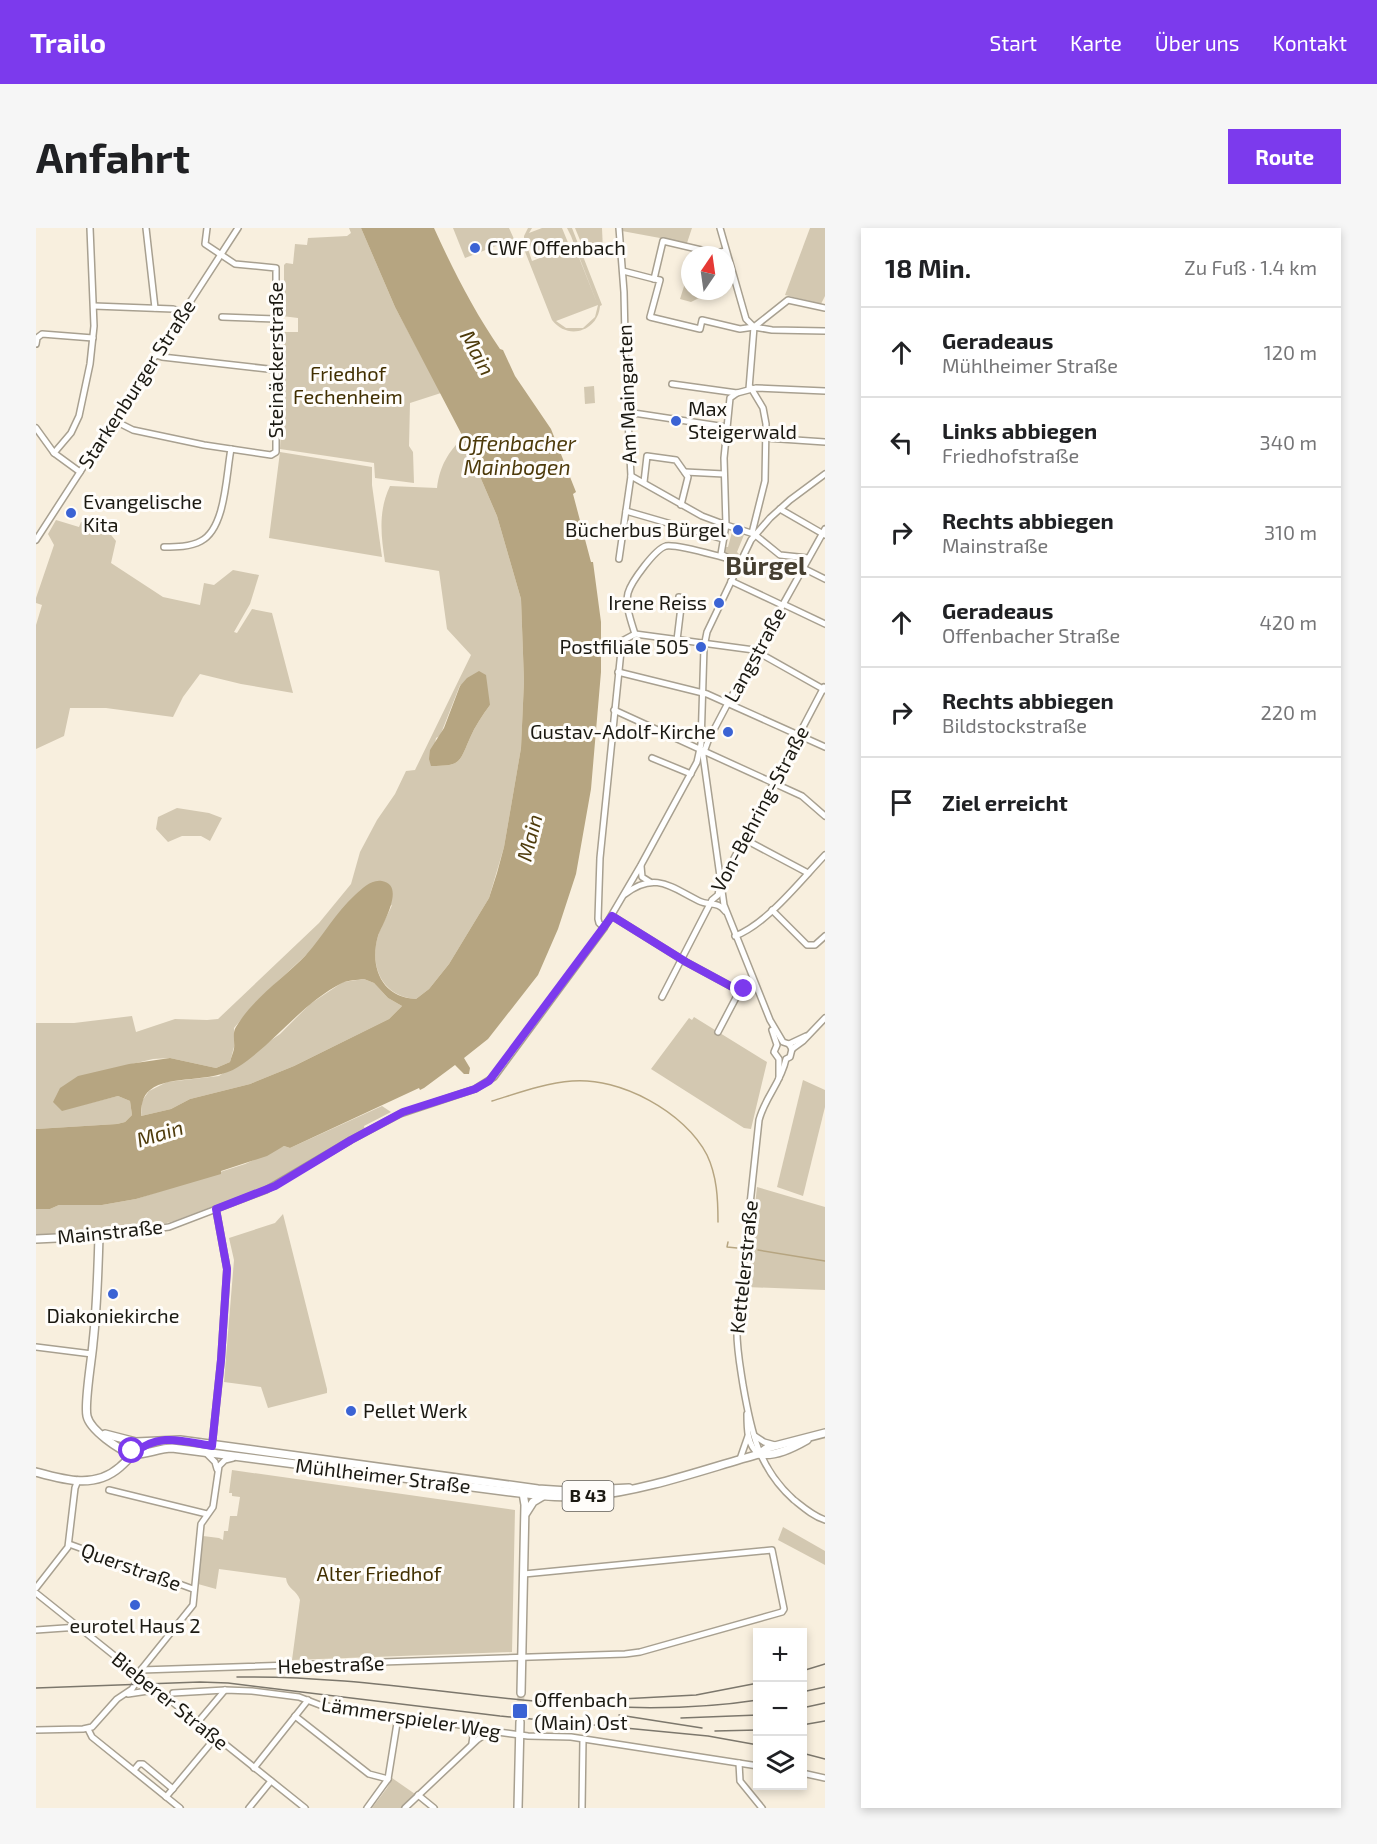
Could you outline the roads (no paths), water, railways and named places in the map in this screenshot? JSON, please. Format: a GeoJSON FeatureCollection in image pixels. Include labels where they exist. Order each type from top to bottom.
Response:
{"type":"FeatureCollection","features":[{"type":"Feature","properties":{"kind":"main road","name":"Mainstraße"},"geometry":{"type":"LineString","coordinates":[[36,1239],[99,1236]]}},
{"type":"Feature","properties":{"kind":"main road"},"geometry":{"type":"LineString","coordinates":[[99,1236],[96,1318],[86,1413],[90,1424],[97,1431],[118,1448],[133,1454]]}},
{"type":"Feature","properties":{"kind":"main road","name":"Mühlheimer Straße"},"geometry":{"type":"LineString","coordinates":[[97,1431],[129,1441],[180,1440],[523,1490],[543,1496],[588,1497],[618,1493],[825,1433]]}},
{"type":"Feature","properties":{"kind":"main road","name":"Mühlheimer Straße"},"geometry":{"type":"LineString","coordinates":[[759,1454],[768,1456],[815,1436]]}},
{"type":"Feature","properties":{"kind":"main road"},"geometry":{"type":"LineString","coordinates":[[129,1441],[133,1454]]}},
{"type":"Feature","properties":{"kind":"main road"},"geometry":{"type":"LineString","coordinates":[[36,1470],[65,1479],[91,1481],[104,1478],[146,1442]]}},
{"type":"Feature","properties":{"kind":"main road","name":"Mühlheimer Straße"},"geometry":{"type":"LineString","coordinates":[[133,1454],[164,1448],[523,1490],[568,1491],[633,1488]]}},
{"type":"Feature","properties":{"kind":"main road"},"geometry":{"type":"LineString","coordinates":[[521,1693],[525,1516],[523,1490]]}},
{"type":"Feature","properties":{"kind":"main road"},"geometry":{"type":"LineString","coordinates":[[523,1490],[520,1501],[524,1527]]}},
{"type":"Feature","properties":{"kind":"main road","name":"B 43"},"geometry":{"type":"LineString","coordinates":[[525,1516],[532,1504],[543,1496]]}},
{"type":"Feature","properties":{"kind":"main road"},"geometry":{"type":"LineString","coordinates":[[518,1808],[520,1722]]}},
{"type":"Feature","properties":{"kind":"street"},"geometry":{"type":"LineString","coordinates":[[54,453],[71,433],[80,416],[93,338],[94,306],[90,228]]}},
{"type":"Feature","properties":{"kind":"street"},"geometry":{"type":"LineString","coordinates":[[146,228],[155,308]]}},
{"type":"Feature","properties":{"kind":"street"},"geometry":{"type":"LineString","coordinates":[[207,228],[205,244],[220,255]]}},
{"type":"Feature","properties":{"kind":"street","name":"Starkenburger Straße"},"geometry":{"type":"LineString","coordinates":[[36,540],[238,228]]}},
{"type":"Feature","properties":{"kind":"street","name":"Am Maingarten"},"geometry":{"type":"LineString","coordinates":[[619,228],[623,271],[631,476],[619,559]]}},
{"type":"Feature","properties":{"kind":"street"},"geometry":{"type":"LineString","coordinates":[[720,228],[725,246]]}},
{"type":"Feature","properties":{"kind":"street"},"geometry":{"type":"LineString","coordinates":[[654,279],[663,241],[684,246]]}},
{"type":"Feature","properties":{"kind":"street","name":"Steinäckerstraße"},"geometry":{"type":"LineString","coordinates":[[220,255],[240,265],[276,268],[276,452],[271,455],[231,449]]}},
{"type":"Feature","properties":{"kind":"street"},"geometry":{"type":"LineString","coordinates":[[623,271],[660,280],[650,317],[700,329],[702,320],[738,329],[754,327],[772,330],[825,331]]}},
{"type":"Feature","properties":{"kind":"street"},"geometry":{"type":"LineString","coordinates":[[735,282],[746,319],[754,327]]}},
{"type":"Feature","properties":{"kind":"street"},"geometry":{"type":"LineString","coordinates":[[704,643],[707,632],[754,534],[765,481],[765,412],[750,388],[754,327],[788,300],[825,308]]}},
{"type":"Feature","properties":{"kind":"street"},"geometry":{"type":"LineString","coordinates":[[94,306],[155,308],[183,312]]}},
{"type":"Feature","properties":{"kind":"street"},"geometry":{"type":"LineString","coordinates":[[222,317],[276,320]]}},
{"type":"Feature","properties":{"kind":"street"},"geometry":{"type":"LineString","coordinates":[[36,344],[37,338],[42,334],[93,338]]}},
{"type":"Feature","properties":{"kind":"street"},"geometry":{"type":"LineString","coordinates":[[156,355],[277,370]]}},
{"type":"Feature","properties":{"kind":"street"},"geometry":{"type":"LineString","coordinates":[[672,384],[737,393]]}},
{"type":"Feature","properties":{"kind":"street"},"geometry":{"type":"LineString","coordinates":[[726,558],[720,552],[726,525],[724,474],[730,398],[750,388],[825,390]]}},
{"type":"Feature","properties":{"kind":"street"},"geometry":{"type":"LineString","coordinates":[[627,412],[726,427]]}},
{"type":"Feature","properties":{"kind":"street"},"geometry":{"type":"LineString","coordinates":[[113,420],[133,430],[231,449],[220,515],[212,530],[207,537],[194,544],[164,547]]}},
{"type":"Feature","properties":{"kind":"street"},"geometry":{"type":"LineString","coordinates":[[36,428],[54,453],[80,472]]}},
{"type":"Feature","properties":{"kind":"street"},"geometry":{"type":"LineString","coordinates":[[766,438],[825,442]]}},
{"type":"Feature","properties":{"kind":"street"},"geometry":{"type":"LineString","coordinates":[[644,482],[647,456],[676,460],[688,480],[681,504]]}},
{"type":"Feature","properties":{"kind":"street"},"geometry":{"type":"LineString","coordinates":[[685,472],[724,474]]}},
{"type":"Feature","properties":{"kind":"street"},"geometry":{"type":"LineString","coordinates":[[754,534],[825,474]]}},
{"type":"Feature","properties":{"kind":"street"},"geometry":{"type":"LineString","coordinates":[[631,476],[707,518],[754,534],[780,555],[808,558]]}},
{"type":"Feature","properties":{"kind":"street"},"geometry":{"type":"LineString","coordinates":[[780,510],[824,532]]}},
{"type":"Feature","properties":{"kind":"street"},"geometry":{"type":"LineString","coordinates":[[626,511],[723,539]]}},
{"type":"Feature","properties":{"kind":"street","name":"Langstraße"},"geometry":{"type":"LineString","coordinates":[[604,928],[824,532]]}},
{"type":"Feature","properties":{"kind":"street"},"geometry":{"type":"LineString","coordinates":[[635,634],[628,614],[628,592],[643,568],[661,549],[671,546],[726,558],[739,564]]}},
{"type":"Feature","properties":{"kind":"street"},"geometry":{"type":"LineString","coordinates":[[803,568],[825,579]]}},
{"type":"Feature","properties":{"kind":"street"},"geometry":{"type":"LineString","coordinates":[[731,581],[825,624]]}},
{"type":"Feature","properties":{"kind":"street"},"geometry":{"type":"LineString","coordinates":[[677,640],[681,607],[679,597]]}},
{"type":"Feature","properties":{"kind":"street"},"geometry":{"type":"LineString","coordinates":[[604,928],[598,921],[599,871],[621,641],[635,634],[757,652],[824,688]]}},
{"type":"Feature","properties":{"kind":"street","name":"Kettelerstraße"},"geometry":{"type":"LineString","coordinates":[[704,643],[702,759],[720,885],[735,936],[770,1020],[785,1045],[774,1052],[782,1059],[779,1083],[766,1102],[759,1120],[737,1326],[737,1348],[747,1412],[759,1454]]}},
{"type":"Feature","properties":{"kind":"street"},"geometry":{"type":"LineString","coordinates":[[618,672],[703,692],[825,747]]}},
{"type":"Feature","properties":{"kind":"street","name":"Von-Behring-Straße"},"geometry":{"type":"LineString","coordinates":[[662,997],[711,902],[718,895],[720,885],[824,688]]}},
{"type":"Feature","properties":{"kind":"street"},"geometry":{"type":"LineString","coordinates":[[614,710],[804,797],[825,816]]}},
{"type":"Feature","properties":{"kind":"street"},"geometry":{"type":"LineString","coordinates":[[701,736],[706,739],[711,736]]}},
{"type":"Feature","properties":{"kind":"street"},"geometry":{"type":"LineString","coordinates":[[652,758],[691,774],[696,771],[702,772],[706,784]]}},
{"type":"Feature","properties":{"kind":"street"},"geometry":{"type":"LineString","coordinates":[[744,839],[808,873]]}},
{"type":"Feature","properties":{"kind":"street"},"geometry":{"type":"LineString","coordinates":[[735,936],[753,927],[772,910],[825,855]]}},
{"type":"Feature","properties":{"kind":"street"},"geometry":{"type":"LineString","coordinates":[[641,865],[642,877],[652,882]]}},
{"type":"Feature","properties":{"kind":"street"},"geometry":{"type":"LineString","coordinates":[[624,895],[638,885],[652,882],[668,884],[702,902],[722,906],[728,915]]}},
{"type":"Feature","properties":{"kind":"street"},"geometry":{"type":"LineString","coordinates":[[772,910],[807,945],[815,945],[825,936]]}},
{"type":"Feature","properties":{"kind":"street"},"geometry":{"type":"LineString","coordinates":[[612,916],[681,959],[740,990]]}},
{"type":"Feature","properties":{"kind":"street","name":"Mainstraße"},"geometry":{"type":"LineString","coordinates":[[99,1236],[165,1228],[275,1186],[351,1140],[408,1111],[475,1089],[489,1081],[604,928]]}},
{"type":"Feature","properties":{"kind":"street"},"geometry":{"type":"LineString","coordinates":[[718,1032],[740,990],[755,985]]}},
{"type":"Feature","properties":{"kind":"street"},"geometry":{"type":"LineString","coordinates":[[782,1059],[791,1054],[785,1045],[810,1034],[825,1018]]}},
{"type":"Feature","properties":{"kind":"street"},"geometry":{"type":"LineString","coordinates":[[212,1446],[227,1269],[216,1209]]}},
{"type":"Feature","properties":{"kind":"street"},"geometry":{"type":"LineString","coordinates":[[36,1347],[92,1354]]}},
{"type":"Feature","properties":{"kind":"street"},"geometry":{"type":"LineString","coordinates":[[747,1412],[748,1434],[752,1447],[759,1454],[770,1474],[811,1514],[825,1520]]}},
{"type":"Feature","properties":{"kind":"street"},"geometry":{"type":"LineString","coordinates":[[736,1460],[748,1434]]}},
{"type":"Feature","properties":{"kind":"street"},"geometry":{"type":"LineString","coordinates":[[755,1436],[764,1442],[779,1445]]}},
{"type":"Feature","properties":{"kind":"street"},"geometry":{"type":"LineString","coordinates":[[204,1452],[215,1462],[218,1471]]}},
{"type":"Feature","properties":{"kind":"street"},"geometry":{"type":"LineString","coordinates":[[36,1730],[88,1729],[96,1724],[117,1699],[132,1689],[139,1674],[193,1605],[201,1524],[213,1507],[218,1471],[225,1460],[240,1457]]}},
{"type":"Feature","properties":{"kind":"street"},"geometry":{"type":"LineString","coordinates":[[36,1588],[67,1550],[78,1480]]}},
{"type":"Feature","properties":{"kind":"street"},"geometry":{"type":"LineString","coordinates":[[109,1490],[207,1514]]}},
{"type":"Feature","properties":{"kind":"street","name":"Querstraße"},"geometry":{"type":"LineString","coordinates":[[69,1544],[193,1589]]}},
{"type":"Feature","properties":{"kind":"street","name":"Hebestraße"},"geometry":{"type":"LineString","coordinates":[[139,1674],[640,1652],[776,1614],[784,1609],[772,1550],[524,1574]]}},
{"type":"Feature","properties":{"kind":"street","name":"Bieberer Straße"},"geometry":{"type":"LineString","coordinates":[[36,1593],[305,1808]]}},
{"type":"Feature","properties":{"kind":"street"},"geometry":{"type":"LineString","coordinates":[[36,1630],[79,1627]]}},
{"type":"Feature","properties":{"kind":"street"},"geometry":{"type":"LineString","coordinates":[[198,1722],[225,1690]]}},
{"type":"Feature","properties":{"kind":"street","name":"Lämmerspieler Weg"},"geometry":{"type":"LineString","coordinates":[[173,1693],[225,1690],[288,1695],[320,1705],[490,1731],[520,1735],[563,1736],[753,1765]]}},
{"type":"Feature","properties":{"kind":"street"},"geometry":{"type":"LineString","coordinates":[[124,1695],[148,1691],[166,1698]]}},
{"type":"Feature","properties":{"kind":"street"},"geometry":{"type":"LineString","coordinates":[[254,1768],[308,1700]]}},
{"type":"Feature","properties":{"kind":"street"},"geometry":{"type":"LineString","coordinates":[[296,1716],[369,1774],[388,1779]]}},
{"type":"Feature","properties":{"kind":"street"},"geometry":{"type":"LineString","coordinates":[[367,1808],[388,1779],[398,1717]]}},
{"type":"Feature","properties":{"kind":"street"},"geometry":{"type":"LineString","coordinates":[[467,1726],[472,1736],[471,1745]]}},
{"type":"Feature","properties":{"kind":"street"},"geometry":{"type":"LineString","coordinates":[[88,1729],[92,1737],[180,1808]]}},
{"type":"Feature","properties":{"kind":"street"},"geometry":{"type":"LineString","coordinates":[[405,1808],[471,1745],[490,1731]]}},
{"type":"Feature","properties":{"kind":"street"},"geometry":{"type":"LineString","coordinates":[[166,1797],[216,1737]]}},
{"type":"Feature","properties":{"kind":"street"},"geometry":{"type":"LineString","coordinates":[[582,1808],[583,1739]]}},
{"type":"Feature","properties":{"kind":"street"},"geometry":{"type":"LineString","coordinates":[[739,1763],[740,1781],[762,1808]]}},
{"type":"Feature","properties":{"kind":"street"},"geometry":{"type":"LineString","coordinates":[[134,1770],[139,1764],[143,1764],[173,1789]]}},
{"type":"Feature","properties":{"kind":"street"},"geometry":{"type":"LineString","coordinates":[[807,1774],[825,1778]]}},
{"type":"Feature","properties":{"kind":"street"},"geometry":{"type":"LineString","coordinates":[[249,1808],[271,1781]]}},
{"type":"Feature","properties":{"kind":"street"},"geometry":{"type":"LineString","coordinates":[[418,1795],[434,1808]]}},
{"type":"Feature","properties":{"kind":"water","name":"Offenbacher Mainbogen"},"geometry":{"type":"Polygon","coordinates":[[[361,228],[434,228],[456,275],[490,335],[503,350],[515,376],[551,429],[576,492],[573,494],[591,562],[593,562],[601,622],[601,672],[591,789],[576,874],[558,929],[538,975],[488,1039],[464,1058],[470,1068],[469,1074],[464,1074],[455,1065],[420,1090],[419,1088],[290,1148],[284,1146],[267,1156],[221,1171],[221,1174],[136,1199],[102,1205],[59,1205],[50,1209],[36,1209],[36,1129],[117,1124],[125,1122],[132,1115],[130,1101],[118,1096],[62,1111],[53,1102],[60,1088],[78,1076],[129,1064],[170,1058],[216,1068],[230,1062],[234,1049],[235,1029],[251,1007],[306,955],[348,902],[364,887],[378,881],[389,884],[393,898],[378,936],[375,959],[377,969],[381,979],[394,993],[416,999],[429,989],[449,964],[489,898],[504,847],[521,748],[524,681],[521,599],[497,516],[463,437],[395,307],[361,228]],[[364,979],[350,981],[328,991],[238,1067],[216,1076],[158,1085],[145,1095],[141,1116],[171,1109],[190,1099],[250,1084],[294,1066],[389,1019],[402,1006],[388,998],[374,983],[364,979]]]}},
{"type":"Feature","properties":{"kind":"water"},"geometry":{"type":"Polygon","coordinates":[[[479,671],[486,675],[490,705],[476,725],[461,758],[454,764],[431,766],[430,750],[444,728],[460,686],[467,678],[479,671]]]}},
{"type":"Feature","properties":{"kind":"waterway"},"geometry":{"type":"LineString","coordinates":[[492,1101],[542,1086],[572,1081],[591,1081],[610,1085],[649,1100],[683,1125],[697,1139],[707,1155],[715,1179],[718,1222]]}},
{"type":"Feature","properties":{"kind":"waterway"},"geometry":{"type":"LineString","coordinates":[[728,1242],[727,1247],[737,1248]]}},
{"type":"Feature","properties":{"kind":"waterway"},"geometry":{"type":"LineString","coordinates":[[758,1250],[825,1261]]}},
{"type":"Feature","properties":{"kind":"tunnel"},"geometry":{"type":"LineString","coordinates":[[520,1722],[521,1693]]}},
{"type":"Feature","properties":{"kind":"railway"},"geometry":{"type":"LineString","coordinates":[[807,1669],[825,1664]]}},
{"type":"Feature","properties":{"kind":"railway"},"geometry":{"type":"LineString","coordinates":[[237,1677],[302,1678],[563,1704],[628,1707],[693,1707],[753,1701]]}},
{"type":"Feature","properties":{"kind":"railway"},"geometry":{"type":"LineString","coordinates":[[36,1688],[228,1683],[500,1716],[708,1736],[753,1744]]}},
{"type":"Feature","properties":{"kind":"railway"},"geometry":{"type":"LineString","coordinates":[[621,1699],[696,1695],[753,1684]]}},
{"type":"Feature","properties":{"kind":"railway"},"geometry":{"type":"LineString","coordinates":[[807,1691],[825,1687]]}},
{"type":"Feature","properties":{"kind":"railway"},"geometry":{"type":"LineString","coordinates":[[807,1707],[825,1703]]}},
{"type":"Feature","properties":{"kind":"railway"},"geometry":{"type":"LineString","coordinates":[[619,1715],[702,1728]]}},
{"type":"Feature","properties":{"kind":"railway"},"geometry":{"type":"LineString","coordinates":[[681,1718],[753,1715]]}},
{"type":"Feature","properties":{"kind":"railway"},"geometry":{"type":"LineString","coordinates":[[807,1724],[825,1721]]}},
{"type":"Feature","properties":{"kind":"railway"},"geometry":{"type":"LineString","coordinates":[[715,1731],[753,1730]]}},
{"type":"Feature","properties":{"kind":"railway"},"geometry":{"type":"LineString","coordinates":[[807,1754],[825,1759]]}},
{"type":"Feature","properties":{"kind":"place","name":"CWF Offenbach"},"geometry":{"type":"Point","coordinates":[475,248]}},
{"type":"Feature","properties":{"kind":"place","name":"Max Steigerwald"},"geometry":{"type":"Point","coordinates":[676,421]}},
{"type":"Feature","properties":{"kind":"place","name":"Evangelische Kita"},"geometry":{"type":"Point","coordinates":[71,513]}},
{"type":"Feature","properties":{"kind":"place","name":"Bücherbus Bürgel"},"geometry":{"type":"Point","coordinates":[738,530]}},
{"type":"Feature","properties":{"kind":"place","name":"Irene Reiss"},"geometry":{"type":"Point","coordinates":[719,603]}},
{"type":"Feature","properties":{"kind":"place","name":"Postfiliale 505"},"geometry":{"type":"Point","coordinates":[701,647]}},
{"type":"Feature","properties":{"kind":"place","name":"Gustav-Adolf-Kirche"},"geometry":{"type":"Point","coordinates":[728,732]}},
{"type":"Feature","properties":{"kind":"place","name":"Diakoniekirche"},"geometry":{"type":"Point","coordinates":[113,1294]}},
{"type":"Feature","properties":{"kind":"place","name":"Pellet Werk"},"geometry":{"type":"Point","coordinates":[351,1411]}},
{"type":"Feature","properties":{"kind":"place","name":"eurotel Haus 2"},"geometry":{"type":"Point","coordinates":[135,1605]}},
{"type":"Feature","properties":{"kind":"place","name":"Offenbach (Main) Ost"},"geometry":{"type":"Point","coordinates":[520,1711]}},
{"type":"Feature","properties":{"kind":"district","name":"Bürgel"},"geometry":{"type":"Point","coordinates":[766,566]}},
{"type":"Feature","properties":{"kind":"water label","name":"Main"},"geometry":{"type":"Point","coordinates":[477,353]}},
{"type":"Feature","properties":{"kind":"water label","name":"Main"},"geometry":{"type":"Point","coordinates":[530,838]}},
{"type":"Feature","properties":{"kind":"water label","name":"Main"},"geometry":{"type":"Point","coordinates":[160,1134]}},
{"type":"Feature","properties":{"kind":"park label","name":"Friedhof Fechenheim"},"geometry":{"type":"Point","coordinates":[348,386]}},
{"type":"Feature","properties":{"kind":"park label","name":"Alter Friedhof"},"geometry":{"type":"Point","coordinates":[379,1574]}}]}
